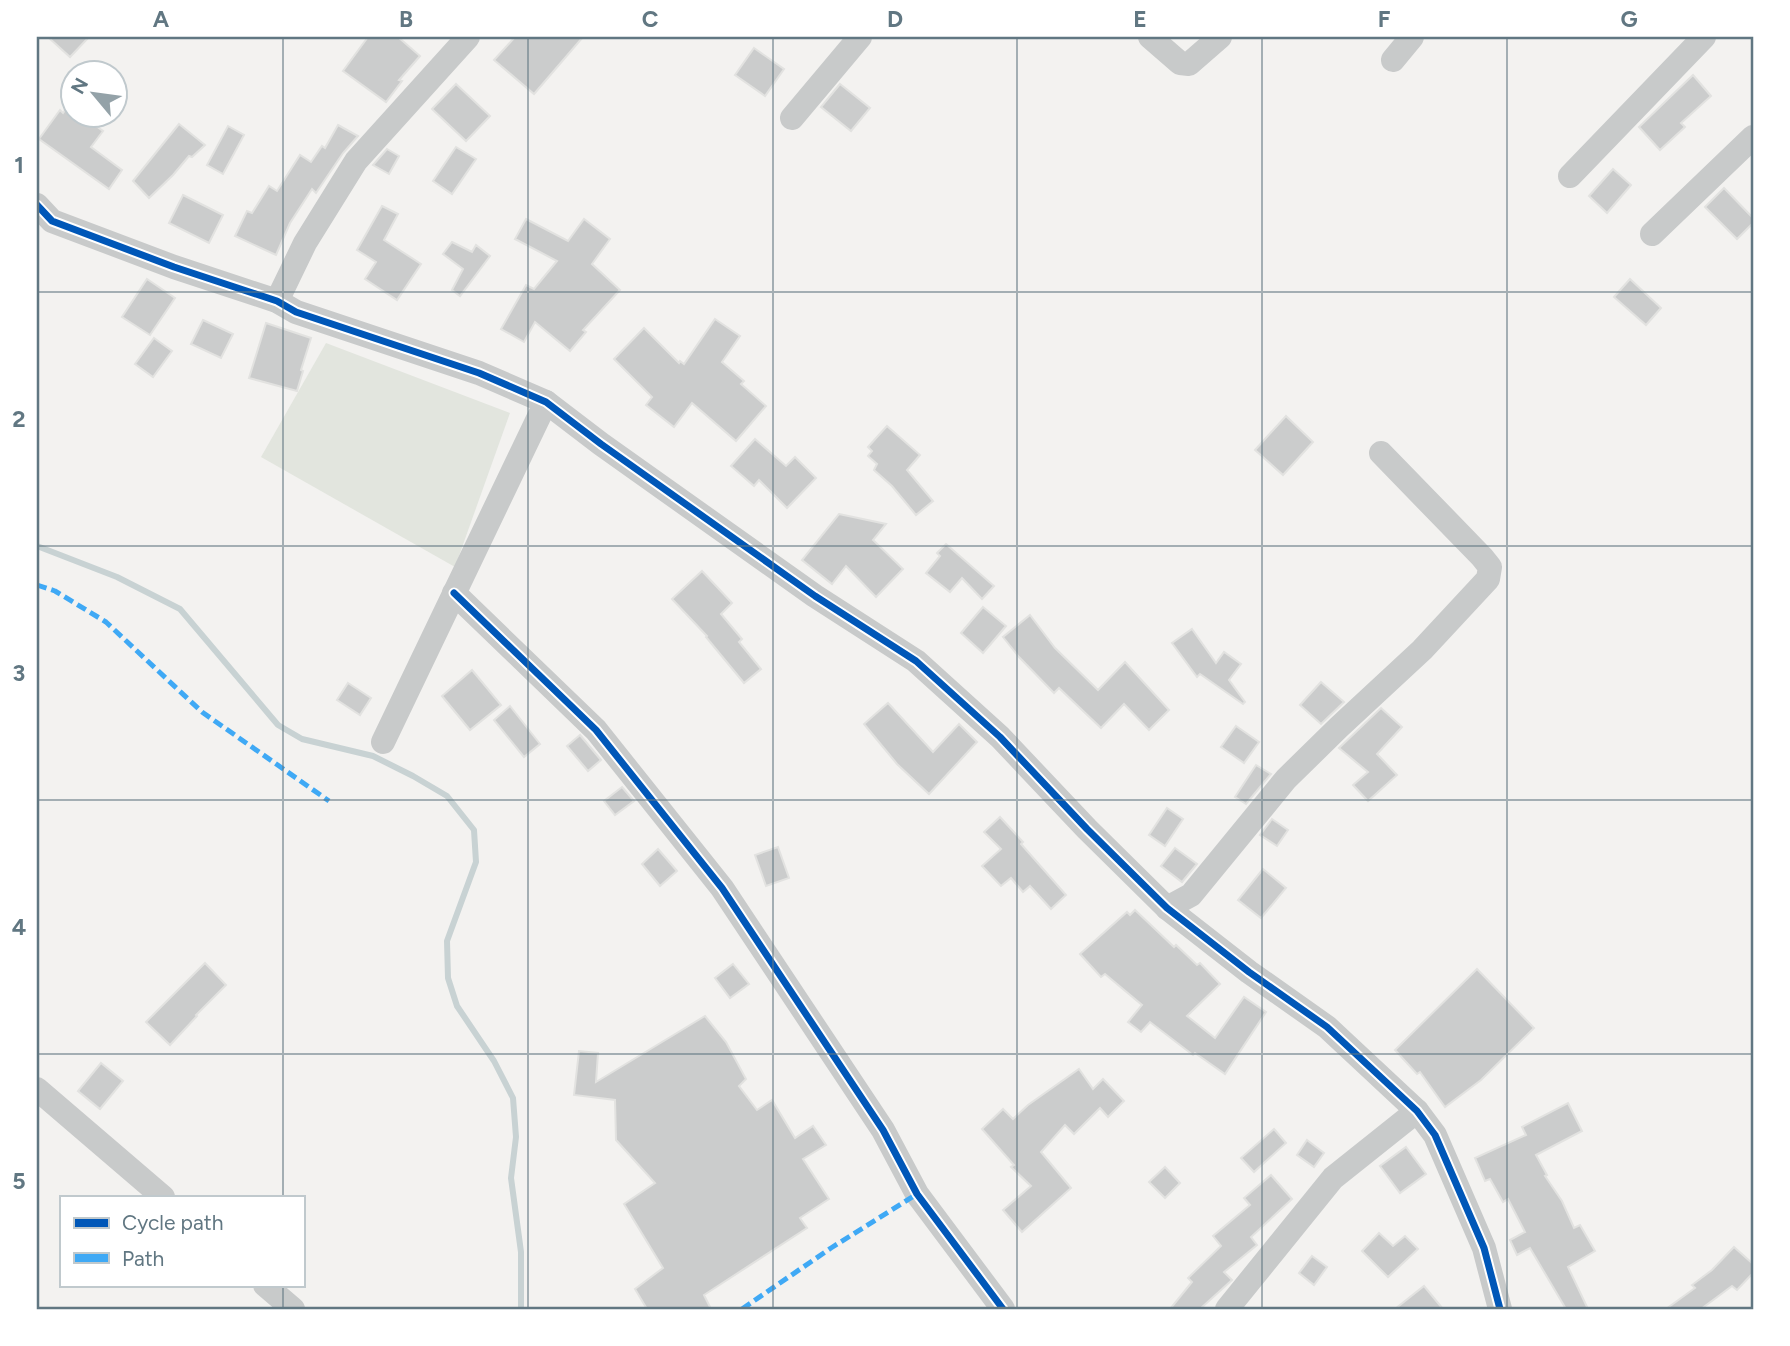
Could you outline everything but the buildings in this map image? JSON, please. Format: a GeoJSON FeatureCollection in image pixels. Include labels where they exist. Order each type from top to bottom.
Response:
{"type":"FeatureCollection","features":[{"type":"Feature","properties":{"kind":"street"},"geometry":{"type":"LineString","coordinates":[[277,302],[305,243],[356,162],[468,37]]}},
{"type":"Feature","properties":{"kind":"street"},"geometry":{"type":"LineString","coordinates":[[792,118],[860,37]]}},
{"type":"Feature","properties":{"kind":"street"},"geometry":{"type":"LineString","coordinates":[[1150,37],[1180,64],[1189,64],[1220,37]]}},
{"type":"Feature","properties":{"kind":"street"},"geometry":{"type":"LineString","coordinates":[[1393,60],[1412,37]]}},
{"type":"Feature","properties":{"kind":"street"},"geometry":{"type":"LineString","coordinates":[[1570,176],[1703,37]]}},
{"type":"Feature","properties":{"kind":"street"},"geometry":{"type":"LineString","coordinates":[[1652,234],[1753,137]]}},
{"type":"Feature","properties":{"kind":"street"},"geometry":{"type":"LineString","coordinates":[[37,205],[52,221],[277,302],[296,312],[479,373],[546,402],[815,596],[916,661],[1000,737],[1167,908],[1249,972],[1327,1027],[1417,1111],[1435,1135],[1484,1248],[1500,1309]]}},
{"type":"Feature","properties":{"kind":"street"},"geometry":{"type":"LineString","coordinates":[[383,742],[546,402]]}},
{"type":"Feature","properties":{"kind":"street"},"geometry":{"type":"LineString","coordinates":[[1167,908],[1191,895],[1286,779],[1422,650],[1488,579],[1490,567],[1482,557],[1381,453]]}},
{"type":"Feature","properties":{"kind":"street"},"geometry":{"type":"LineString","coordinates":[[454,593],[596,730],[722,888],[883,1130],[917,1194],[1003,1309]]}},
{"type":"Feature","properties":{"kind":"street"},"geometry":{"type":"LineString","coordinates":[[37,1089],[162,1196]]}},
{"type":"Feature","properties":{"kind":"street"},"geometry":{"type":"LineString","coordinates":[[1227,1309],[1333,1178],[1417,1111]]}},
{"type":"Feature","properties":{"kind":"street"},"geometry":{"type":"LineString","coordinates":[[266,1286],[293,1309]]}},
{"type":"Feature","properties":{"kind":"shaded area"},"geometry":{"type":"Polygon","coordinates":[[[326,343],[510,413],[455,567],[261,457],[326,343]]]}},
{"type":"Feature","properties":{"kind":"waterway"},"geometry":{"type":"LineString","coordinates":[[37,546],[117,577],[180,609],[278,725],[302,739],[373,756],[413,776],[447,796],[474,830],[476,862],[447,941],[448,978],[457,1006],[494,1061],[513,1098],[516,1137],[511,1178],[521,1252],[521,1309]]}},
{"type":"Feature","properties":{"kind":"marked path"},"geometry":{"type":"LineString","coordinates":[[37,585],[55,591],[106,622],[202,712],[329,801]]}},
{"type":"Feature","properties":{"kind":"marked path"},"geometry":{"type":"LineString","coordinates":[[742,1309],[831,1248],[917,1194]]}},
{"type":"Feature","properties":{"kind":"cycle path"},"geometry":{"type":"LineString","coordinates":[[37,205],[52,221],[174,267],[277,301],[296,312],[479,373],[546,402],[815,596],[916,661],[1000,737],[1167,908],[1249,972],[1327,1027],[1417,1111],[1435,1135],[1484,1248],[1500,1309]]}},
{"type":"Feature","properties":{"kind":"cycle path"},"geometry":{"type":"LineString","coordinates":[[454,593],[596,730],[722,888],[883,1130],[917,1194],[1003,1309]]}}]}
